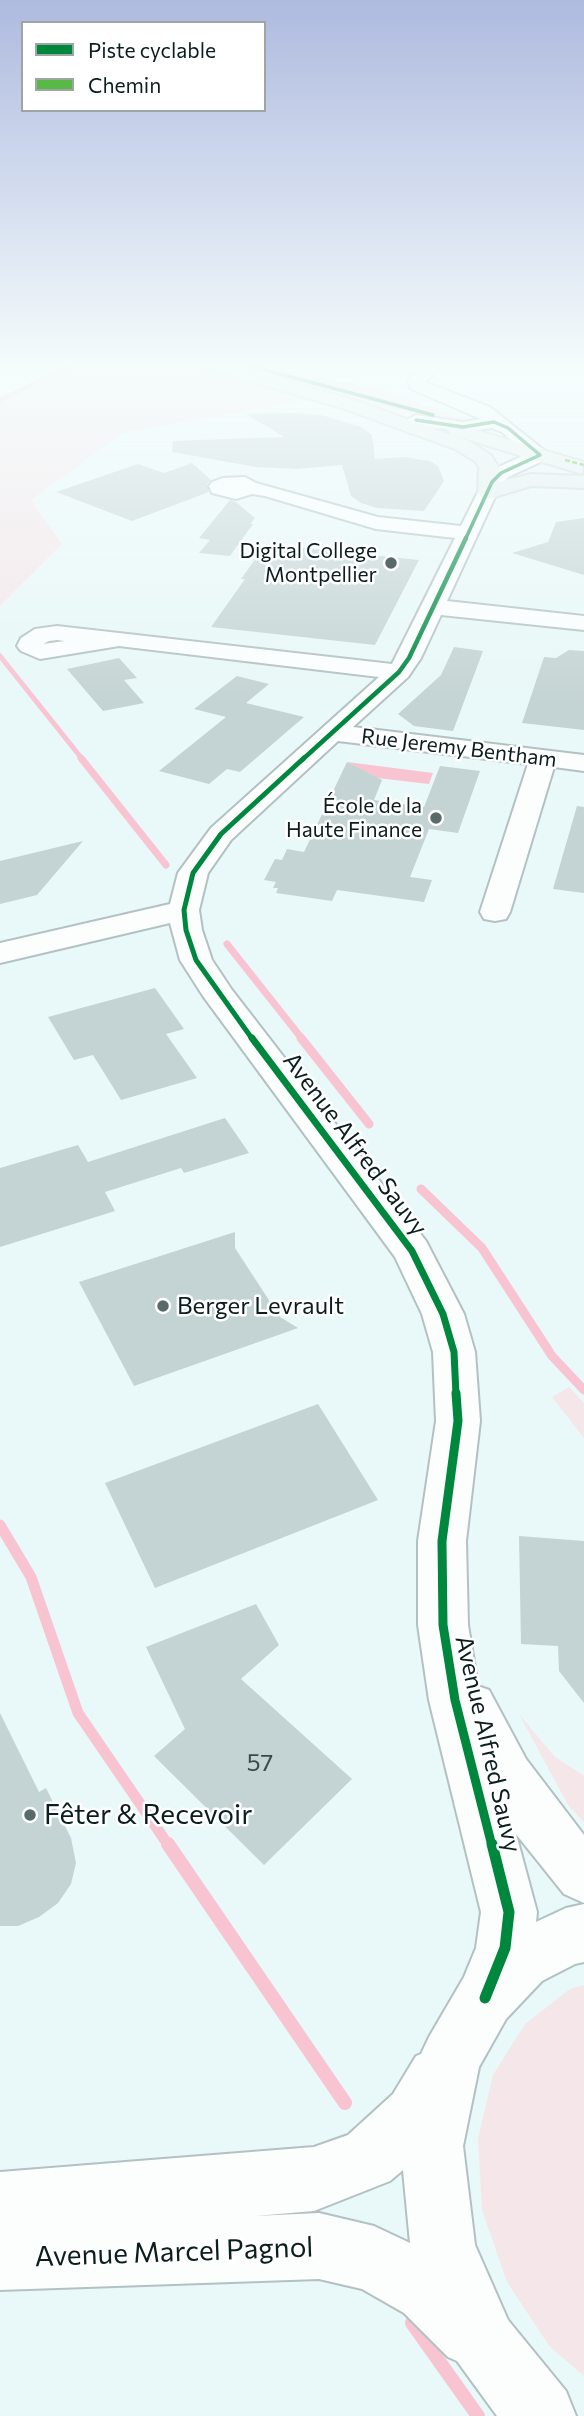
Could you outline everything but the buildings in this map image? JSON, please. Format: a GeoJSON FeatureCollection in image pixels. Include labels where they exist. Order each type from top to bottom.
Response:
{"type":"FeatureCollection","features":[{"type":"Feature","properties":{"kind":"main road"},"geometry":{"type":"LineString","coordinates":[[489,478],[488,493],[513,483],[531,480],[584,482]]}},
{"type":"Feature","properties":{"kind":"street","name":"Avenue Alfred Sauvy"},"geometry":{"type":"LineString","coordinates":[[485,1998],[505,1948],[509,1912],[454,1700],[443,1625],[442,1541],[458,1421],[454,1352],[443,1314],[412,1251],[220,996],[196,960],[186,930],[184,910],[193,873],[221,834],[399,672],[409,658],[496,478]]}},
{"type":"Feature","properties":{"kind":"street"},"geometry":{"type":"LineString","coordinates":[[250,488],[267,490],[376,523],[468,533]]}},
{"type":"Feature","properties":{"kind":"street"},"geometry":{"type":"LineString","coordinates":[[434,607],[584,623]]}},
{"type":"Feature","properties":{"kind":"street"},"geometry":{"type":"LineString","coordinates":[[118,639],[399,672]]}},
{"type":"Feature","properties":{"kind":"street","name":"Rue Jeremy Bentham"},"geometry":{"type":"LineString","coordinates":[[334,733],[584,763]]}},
{"type":"Feature","properties":{"kind":"street"},"geometry":{"type":"LineString","coordinates":[[495,912],[543,759]]}},
{"type":"Feature","properties":{"kind":"street"},"geometry":{"type":"LineString","coordinates":[[0,953],[184,910]]}},
{"type":"Feature","properties":{"kind":"street","name":"Avenue Alfred Sauvy"},"geometry":{"type":"LineString","coordinates":[[443,1625],[471,1706],[507,1777],[563,1852],[584,1875]]}},
{"type":"Feature","properties":{"kind":"street"},"geometry":{"type":"LineString","coordinates":[[0,2204],[314,2179],[368,2159],[415,2116],[485,1998],[522,1961],[566,1937],[584,1933]]}},
{"type":"Feature","properties":{"kind":"street"},"geometry":{"type":"LineString","coordinates":[[450,2058],[432,2146],[443,2245],[484,2344],[541,2416]]}},
{"type":"Feature","properties":{"kind":"street","name":"Avenue Marcel Pagnol"},"geometry":{"type":"LineString","coordinates":[[14,2263],[319,2246],[374,2259],[427,2290],[484,2344]]}},
{"type":"Feature","properties":{"kind":"shaded area"},"geometry":{"type":"Polygon","coordinates":[[[0,478],[62,478],[31,500],[62,544],[0,606],[0,478]]]}},
{"type":"Feature","properties":{"kind":"shaded area"},"geometry":{"type":"Polygon","coordinates":[[[347,762],[433,773],[429,784],[377,778],[347,762]]]}},
{"type":"Feature","properties":{"kind":"shaded area"},"geometry":{"type":"Polygon","coordinates":[[[569,1387],[584,1403],[584,1438],[552,1397],[569,1387]]]}},
{"type":"Feature","properties":{"kind":"shaded area"},"geometry":{"type":"Polygon","coordinates":[[[519,1714],[554,1756],[584,1776],[584,1822],[568,1805],[519,1714]]]}},
{"type":"Feature","properties":{"kind":"shaded area"},"geometry":{"type":"Polygon","coordinates":[[[584,1985],[584,2376],[550,2347],[507,2282],[482,2210],[478,2139],[493,2075],[525,2024],[570,1989],[584,1985]]]}},
{"type":"Feature","properties":{"kind":"waterway"},"geometry":{"type":"LineString","coordinates":[[0,656],[83,760]]}},
{"type":"Feature","properties":{"kind":"waterway"},"geometry":{"type":"LineString","coordinates":[[81,758],[166,865]]}},
{"type":"Feature","properties":{"kind":"waterway"},"geometry":{"type":"LineString","coordinates":[[227,944],[303,1040]]}},
{"type":"Feature","properties":{"kind":"waterway"},"geometry":{"type":"LineString","coordinates":[[301,1038],[369,1124]]}},
{"type":"Feature","properties":{"kind":"waterway"},"geometry":{"type":"LineString","coordinates":[[421,1189],[482,1248],[552,1356],[584,1390]]}},
{"type":"Feature","properties":{"kind":"waterway"},"geometry":{"type":"LineString","coordinates":[[0,1525],[31,1577],[78,1713],[169,1846]]}},
{"type":"Feature","properties":{"kind":"waterway"},"geometry":{"type":"LineString","coordinates":[[168,1844],[345,2103]]}},
{"type":"Feature","properties":{"kind":"waterway"},"geometry":{"type":"LineString","coordinates":[[412,2323],[478,2416]]}},
{"type":"Feature","properties":{"kind":"cycle path"},"geometry":{"type":"LineString","coordinates":[[485,1998],[505,1948],[509,1912],[455,1700],[443,1625],[442,1541],[458,1421],[454,1352],[443,1314],[412,1251],[220,996],[196,960],[186,930],[184,910],[193,873],[221,834],[399,672],[409,658],[496,478]]}},
{"type":"Feature","properties":{"kind":"place","name":"Digital College Montpellier"},"geometry":{"type":"Point","coordinates":[391,563]}},
{"type":"Feature","properties":{"kind":"place","name":"École de la Haute Finance"},"geometry":{"type":"Point","coordinates":[436,818]}},
{"type":"Feature","properties":{"kind":"place","name":"Berger Levrault"},"geometry":{"type":"Point","coordinates":[163,1306]}},
{"type":"Feature","properties":{"kind":"place","name":"Fêter & Recevoir"},"geometry":{"type":"Point","coordinates":[30,1815]}}]}
